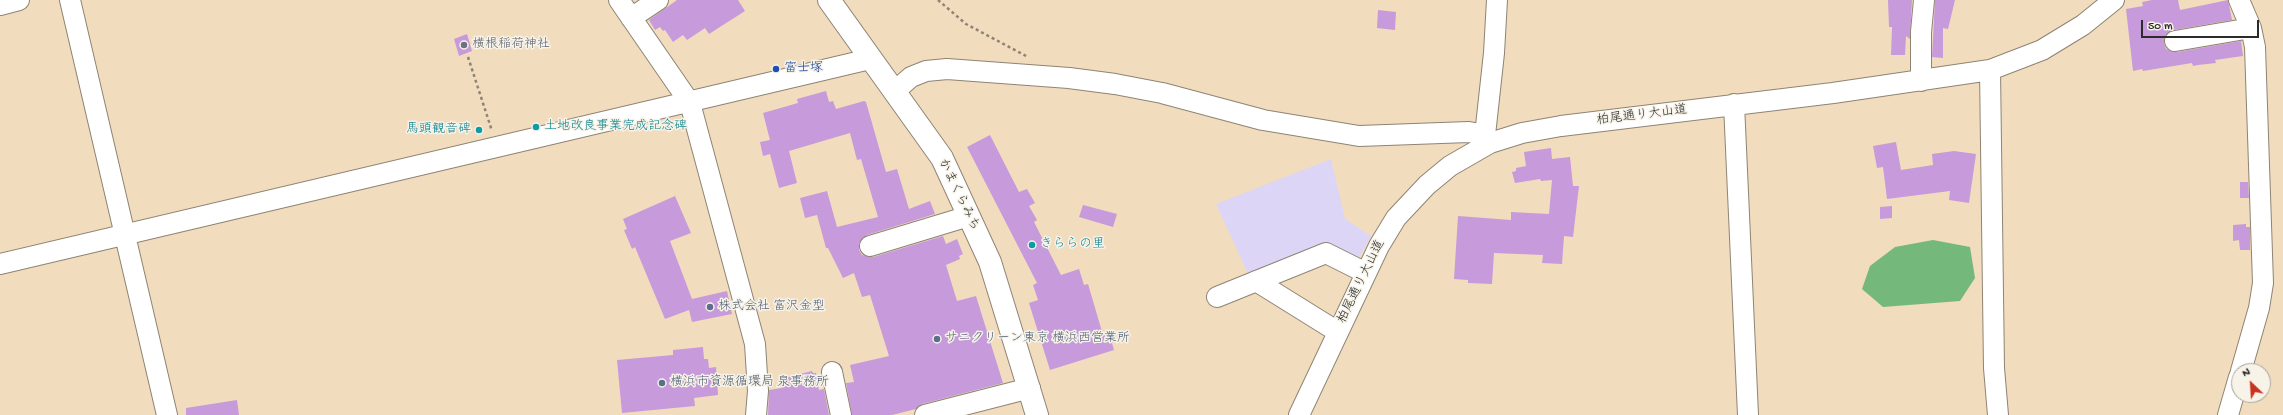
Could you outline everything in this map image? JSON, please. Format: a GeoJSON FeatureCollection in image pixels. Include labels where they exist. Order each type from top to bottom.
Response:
{"type":"FeatureCollection","features":[{"type":"Feature","properties":{"kind":"main road","name":"かまくらみち"},"geometry":{"type":"LineString","coordinates":[[829,0],[942,158],[990,262],[1030,388],[1037,415]]}},
{"type":"Feature","properties":{"kind":"street"},"geometry":{"type":"LineString","coordinates":[[0,4],[19,0]]}},
{"type":"Feature","properties":{"kind":"street"},"geometry":{"type":"LineString","coordinates":[[70,0],[123,235],[167,415]]}},
{"type":"Feature","properties":{"kind":"street"},"geometry":{"type":"LineString","coordinates":[[619,0],[690,103],[755,344],[758,390],[756,415]]}},
{"type":"Feature","properties":{"kind":"street"},"geometry":{"type":"LineString","coordinates":[[631,18],[658,0]]}},
{"type":"Feature","properties":{"kind":"street"},"geometry":{"type":"LineString","coordinates":[[895,91],[911,77],[926,71],[954,69],[1069,78],[1115,84],[1162,93],[1263,120],[1359,136],[1469,132],[1488,139],[1497,0]]}},
{"type":"Feature","properties":{"kind":"street"},"geometry":{"type":"LineString","coordinates":[[1921,81],[1920,32],[1924,0]]}},
{"type":"Feature","properties":{"kind":"street","name":"柏尾通り大山道"},"geometry":{"type":"LineString","coordinates":[[1299,415],[1379,246],[1396,218],[1427,185],[1450,166],[1488,139],[1561,126],[1921,81],[1990,70],[2042,50],[2083,25],[2114,0]]}},
{"type":"Feature","properties":{"kind":"street"},"geometry":{"type":"LineString","coordinates":[[2238,0],[2251,28],[2255,47],[2263,283],[2259,308],[2243,363]]}},
{"type":"Feature","properties":{"kind":"street"},"geometry":{"type":"LineString","coordinates":[[2182,37],[2251,28]]}},
{"type":"Feature","properties":{"kind":"street"},"geometry":{"type":"LineString","coordinates":[[0,264],[690,103],[870,59]]}},
{"type":"Feature","properties":{"kind":"street"},"geometry":{"type":"LineString","coordinates":[[1990,70],[1994,368],[1998,415]]}},
{"type":"Feature","properties":{"kind":"street"},"geometry":{"type":"LineString","coordinates":[[1734,104],[1748,415]]}},
{"type":"Feature","properties":{"kind":"street"},"geometry":{"type":"LineString","coordinates":[[879,248],[969,216]]}},
{"type":"Feature","properties":{"kind":"street"},"geometry":{"type":"LineString","coordinates":[[1217,297],[1326,253],[1366,273]]}},
{"type":"Feature","properties":{"kind":"street"},"geometry":{"type":"LineString","coordinates":[[1256,281],[1338,332]]}},
{"type":"Feature","properties":{"kind":"street"},"geometry":{"type":"LineString","coordinates":[[832,372],[840,415]]}},
{"type":"Feature","properties":{"kind":"street"},"geometry":{"type":"LineString","coordinates":[[926,415],[1030,388]]}},
{"type":"Feature","properties":{"kind":"street"},"geometry":{"type":"LineString","coordinates":[[2228,415],[2231,403]]}},
{"type":"Feature","properties":{"kind":"path"},"geometry":{"type":"LineString","coordinates":[[938,0],[966,24],[1034,60]]}},
{"type":"Feature","properties":{"kind":"path"},"geometry":{"type":"LineString","coordinates":[[468,57],[497,147]]}},
{"type":"Feature","properties":{"kind":"shaded area"},"geometry":{"type":"Polygon","coordinates":[[[1331,159],[1345,219],[1371,236],[1357,261],[1329,245],[1250,278],[1216,204],[1331,159]]]}},
{"type":"Feature","properties":{"kind":"green space"},"geometry":{"type":"Polygon","coordinates":[[[1933,240],[1970,247],[1975,278],[1960,301],[1883,307],[1862,289],[1870,266],[1895,247],[1933,240]]]}},
{"type":"Feature","properties":{"kind":"building"},"geometry":{"type":"Polygon","coordinates":[[[677,0],[738,0],[745,11],[709,34],[705,28],[687,40],[683,35],[673,42],[665,30],[663,31],[660,27],[655,30],[649,20],[677,0]]]}},
{"type":"Feature","properties":{"kind":"building"},"geometry":{"type":"Polygon","coordinates":[[[1888,0],[1912,0],[1910,39],[1906,36],[1905,55],[1891,55],[1892,27],[1889,27],[1888,0]]]}},
{"type":"Feature","properties":{"kind":"building"},"geometry":{"type":"Polygon","coordinates":[[[1935,0],[1955,0],[1948,29],[1943,28],[1943,58],[1932,57],[1935,0]]]}},
{"type":"Feature","properties":{"kind":"building"},"geometry":{"type":"Polygon","coordinates":[[[2152,0],[2178,0],[2180,10],[2228,0],[2232,20],[2173,30],[2164,37],[2164,43],[2166,49],[2177,52],[2241,41],[2243,56],[2215,60],[2216,63],[2193,66],[2192,63],[2143,71],[2142,69],[2133,71],[2126,9],[2143,6],[2142,2],[2152,0]]]}},
{"type":"Feature","properties":{"kind":"building"},"geometry":{"type":"Polygon","coordinates":[[[1378,10],[1396,12],[1395,30],[1377,28],[1378,10]]]}},
{"type":"Feature","properties":{"kind":"building"},"geometry":{"type":"Polygon","coordinates":[[[467,34],[472,51],[459,56],[454,39],[467,34]]]}},
{"type":"Feature","properties":{"kind":"building"},"geometry":{"type":"Polygon","coordinates":[[[826,91],[829,102],[833,101],[836,109],[864,101],[866,102],[886,172],[897,169],[909,209],[930,201],[935,214],[867,235],[859,243],[859,250],[862,255],[873,257],[943,236],[946,244],[957,239],[963,254],[959,256],[960,259],[946,265],[957,301],[976,296],[1003,383],[922,404],[916,409],[892,415],[852,415],[846,383],[854,382],[850,365],[889,356],[870,295],[862,297],[854,273],[843,278],[828,248],[826,248],[817,215],[805,218],[800,198],[827,191],[837,227],[878,217],[861,159],[857,160],[850,133],[789,151],[797,183],[779,188],[770,154],[763,156],[760,142],[770,140],[763,113],[798,103],[797,99],[826,91]]]}},
{"type":"Feature","properties":{"kind":"building","name":"きららの里"},"geometry":{"type":"Polygon","coordinates":[[[990,135],[1019,192],[1027,189],[1035,203],[1029,206],[1037,220],[1034,222],[1061,275],[1079,269],[1084,285],[1088,284],[1103,335],[1109,333],[1114,350],[1050,370],[1029,303],[1038,300],[1033,285],[1037,283],[967,147],[990,135]]]}},
{"type":"Feature","properties":{"kind":"building"},"geometry":{"type":"Polygon","coordinates":[[[1896,142],[1901,170],[1933,165],[1932,154],[1954,151],[1976,154],[1969,203],[1949,200],[1950,191],[1887,199],[1883,167],[1877,168],[1873,146],[1896,142]]]}},
{"type":"Feature","properties":{"kind":"building"},"geometry":{"type":"Polygon","coordinates":[[[1551,148],[1552,159],[1570,157],[1573,186],[1579,186],[1573,237],[1564,236],[1562,264],[1542,263],[1543,255],[1494,253],[1492,284],[1468,283],[1468,280],[1454,279],[1458,216],[1511,220],[1511,212],[1549,214],[1552,180],[1541,181],[1540,179],[1515,183],[1512,172],[1516,171],[1516,168],[1526,166],[1524,152],[1551,148]]]}},
{"type":"Feature","properties":{"kind":"building"},"geometry":{"type":"Polygon","coordinates":[[[2240,182],[2248,182],[2249,198],[2240,198],[2240,182]]]}},
{"type":"Feature","properties":{"kind":"building"},"geometry":{"type":"Polygon","coordinates":[[[675,196],[691,233],[670,241],[692,299],[727,291],[732,314],[692,322],[689,310],[665,319],[635,247],[632,249],[624,230],[627,229],[623,219],[675,196]]]}},
{"type":"Feature","properties":{"kind":"building"},"geometry":{"type":"Polygon","coordinates":[[[1083,205],[1117,214],[1113,227],[1079,217],[1083,205]]]}},
{"type":"Feature","properties":{"kind":"building"},"geometry":{"type":"Polygon","coordinates":[[[1892,206],[1892,218],[1880,219],[1880,207],[1892,206]]]}},
{"type":"Feature","properties":{"kind":"building"},"geometry":{"type":"Polygon","coordinates":[[[2246,224],[2246,227],[2250,227],[2250,250],[2240,250],[2239,240],[2233,241],[2233,225],[2246,224]]]}},
{"type":"Feature","properties":{"kind":"building"},"geometry":{"type":"Polygon","coordinates":[[[703,347],[704,359],[708,359],[709,368],[716,367],[718,395],[694,398],[695,406],[622,413],[617,360],[673,355],[673,350],[703,347]]]}},
{"type":"Feature","properties":{"kind":"building"},"geometry":{"type":"Polygon","coordinates":[[[812,371],[813,373],[816,373],[819,390],[824,389],[829,415],[768,415],[769,390],[782,388],[781,379],[812,371]]]}},
{"type":"Feature","properties":{"kind":"building"},"geometry":{"type":"Polygon","coordinates":[[[237,400],[239,415],[186,415],[186,408],[237,400]]]}},
{"type":"Feature","properties":{"kind":"place","name":"横根稲荷神社"},"geometry":{"type":"Point","coordinates":[464,45]}},
{"type":"Feature","properties":{"kind":"place","name":"富士塚"},"geometry":{"type":"Point","coordinates":[776,69]}},
{"type":"Feature","properties":{"kind":"place","name":"土地改良事業完成記念碑"},"geometry":{"type":"Point","coordinates":[536,127]}},
{"type":"Feature","properties":{"kind":"place","name":"馬頭観音碑"},"geometry":{"type":"Point","coordinates":[479,130]}},
{"type":"Feature","properties":{"kind":"place","name":"きららの里"},"geometry":{"type":"Point","coordinates":[1032,245]}},
{"type":"Feature","properties":{"kind":"place","name":"株式会社 富沢金型"},"geometry":{"type":"Point","coordinates":[710,307]}},
{"type":"Feature","properties":{"kind":"place","name":"サニクリーン東京 横浜西営業所"},"geometry":{"type":"Point","coordinates":[937,339]}},
{"type":"Feature","properties":{"kind":"place","name":"横浜市資源循環局 泉事務所"},"geometry":{"type":"Point","coordinates":[662,383]}}]}
